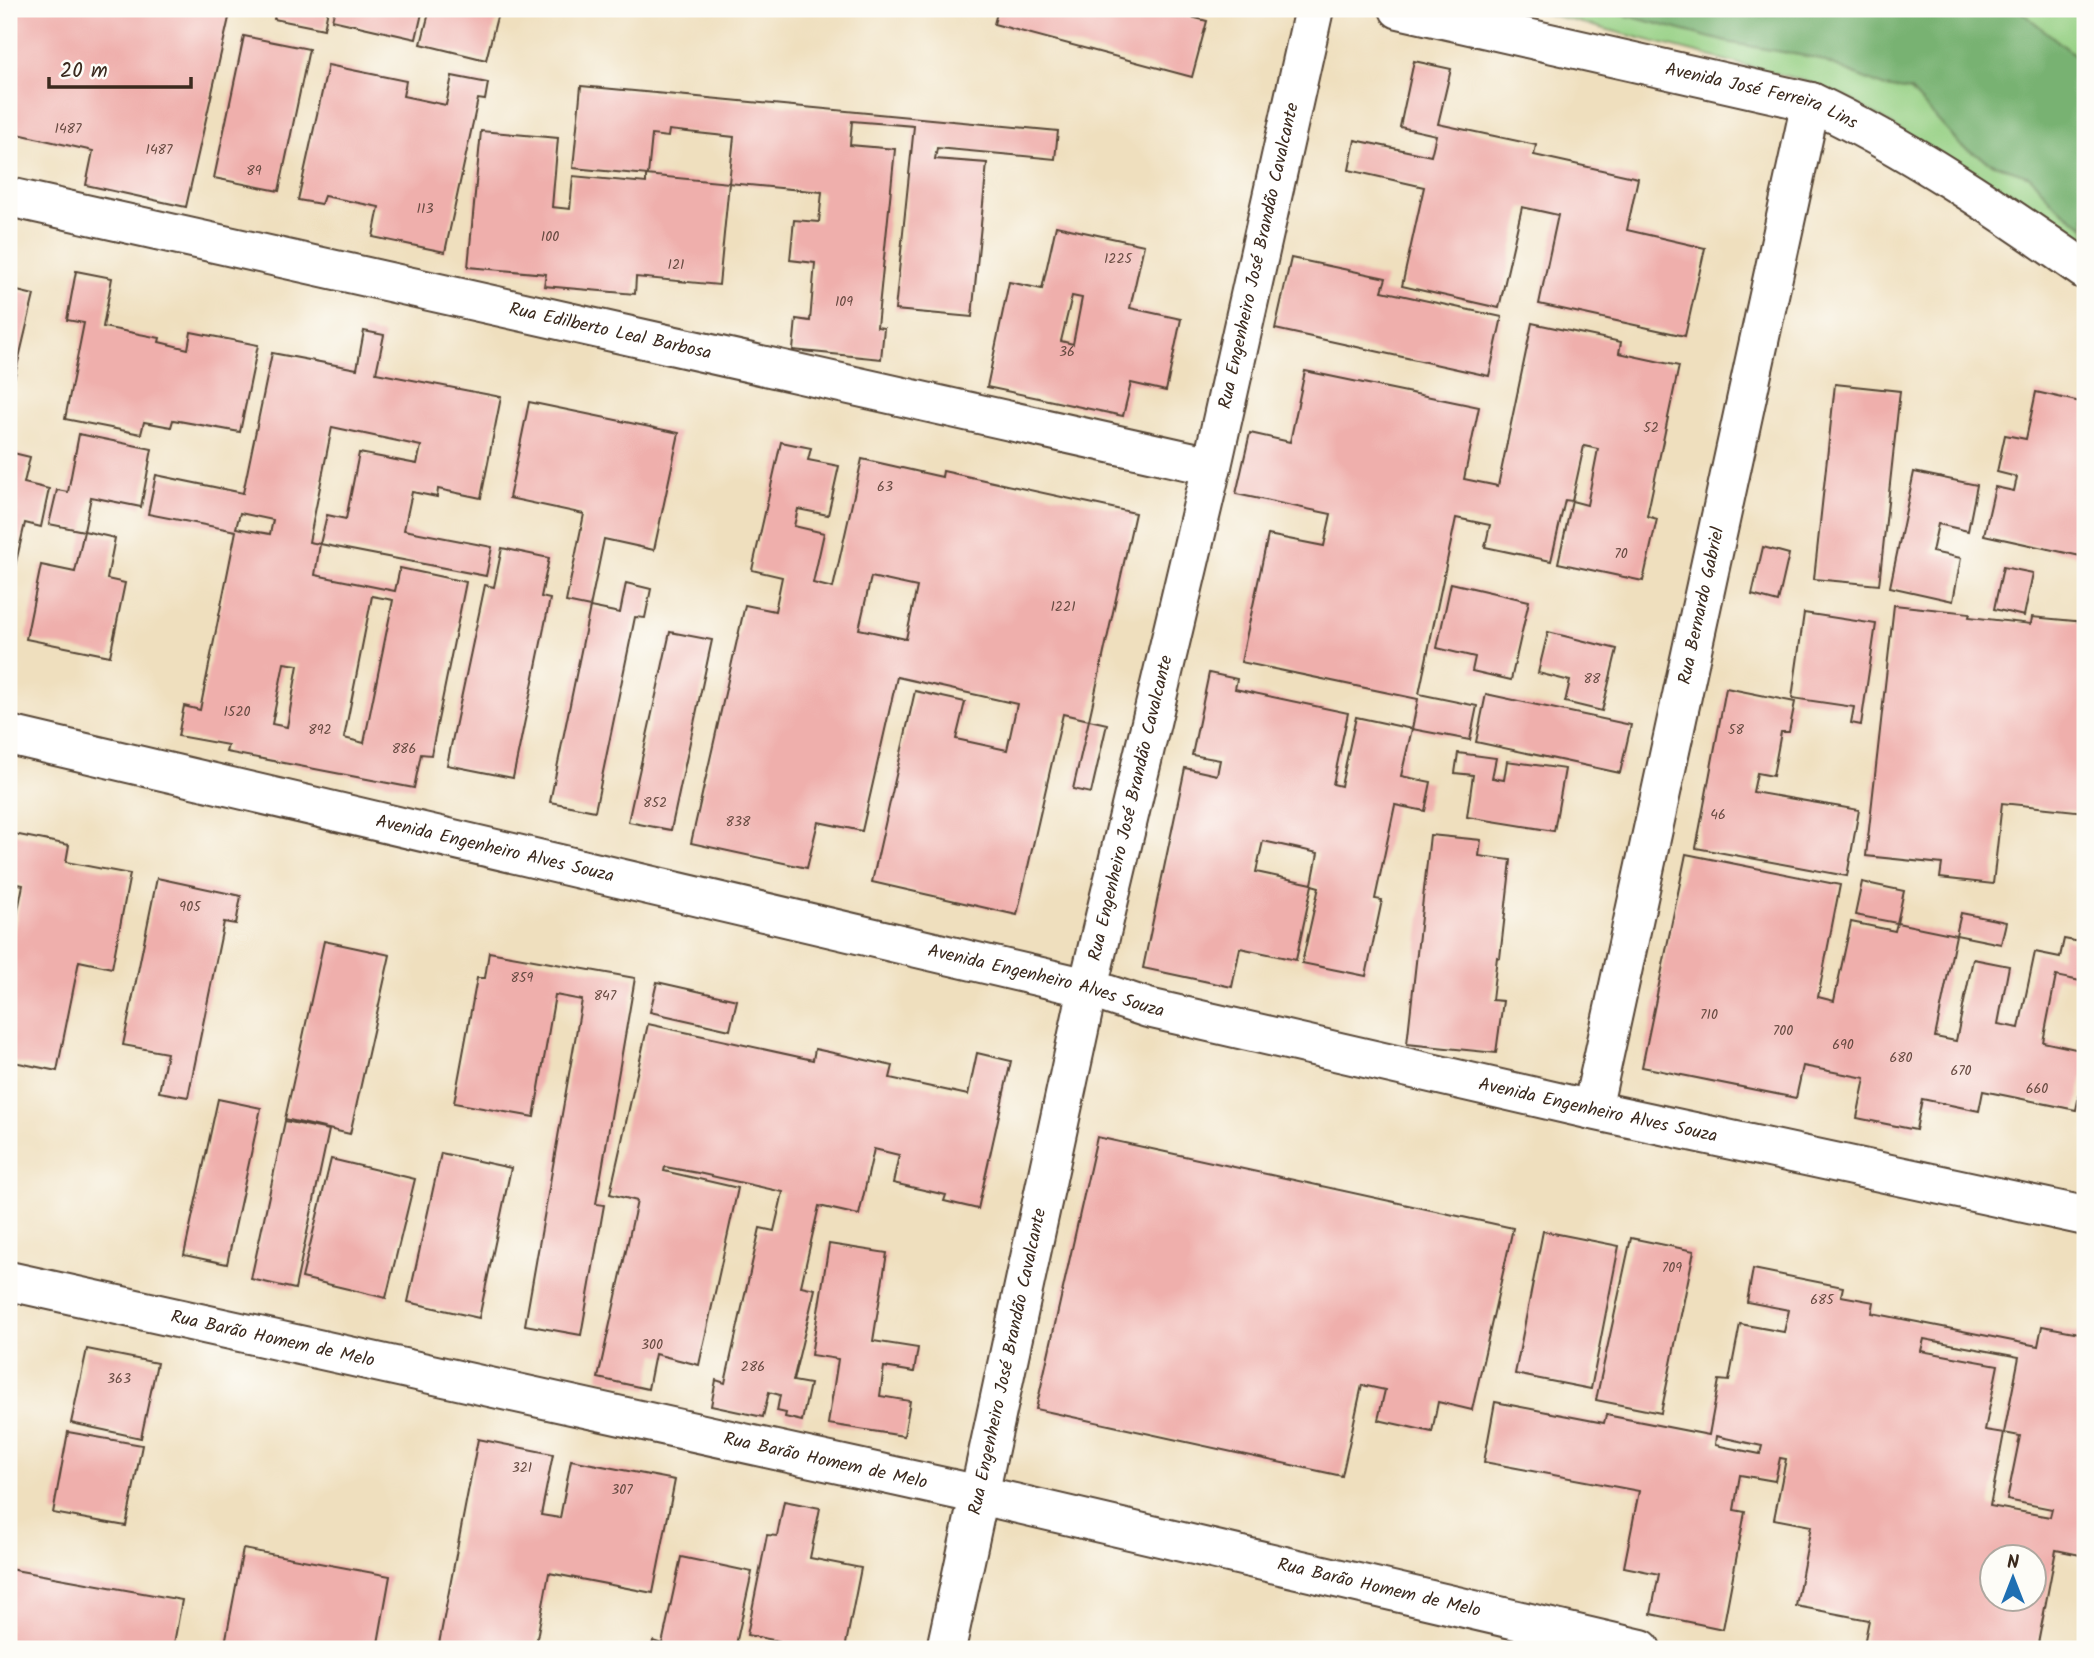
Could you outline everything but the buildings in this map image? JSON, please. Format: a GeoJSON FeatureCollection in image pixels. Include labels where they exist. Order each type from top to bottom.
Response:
{"type":"FeatureCollection","features":[{"type":"Feature","properties":{"kind":"street","name":"Rua Engenheiro José Brandão Cavalcante"},"geometry":{"type":"LineString","coordinates":[[946,1649],[1088,988],[1212,466],[1314,9]]}},
{"type":"Feature","properties":{"kind":"street","name":"Avenida José Ferreira Lins"},"geometry":{"type":"LineString","coordinates":[[1399,9],[1811,102],[1852,122],[1988,202],[2085,270]]}},
{"type":"Feature","properties":{"kind":"street","name":"Rua Bernardo Gabriel"},"geometry":{"type":"LineString","coordinates":[[1592,1110],[1811,102]]}},
{"type":"Feature","properties":{"kind":"street","name":"Rua Edilberto Leal Barbosa"},"geometry":{"type":"LineString","coordinates":[[9,197],[1212,466]]}},
{"type":"Feature","properties":{"kind":"street","name":"Avenida Engenheiro Alves Souza"},"geometry":{"type":"LineString","coordinates":[[9,735],[1088,988],[1148,1007],[1592,1110],[2085,1216]]}},
{"type":"Feature","properties":{"kind":"street","name":"Rua Barão Homem de Melo"},"geometry":{"type":"LineString","coordinates":[[9,1281],[980,1495],[1641,1649]]}},
{"type":"Feature","properties":{"kind":"green space"},"geometry":{"type":"Polygon","coordinates":[[[1528,9],[2085,9],[2085,248],[1966,170],[1844,96],[1805,81],[1528,9]]]}},
{"type":"Feature","properties":{"kind":"green space"},"geometry":{"type":"Polygon","coordinates":[[[1601,9],[2018,9],[2085,63],[2085,227],[2054,204],[2030,176],[1994,164],[1962,147],[1911,91],[1885,87],[1816,58],[1726,42],[1601,9]]]}}]}
